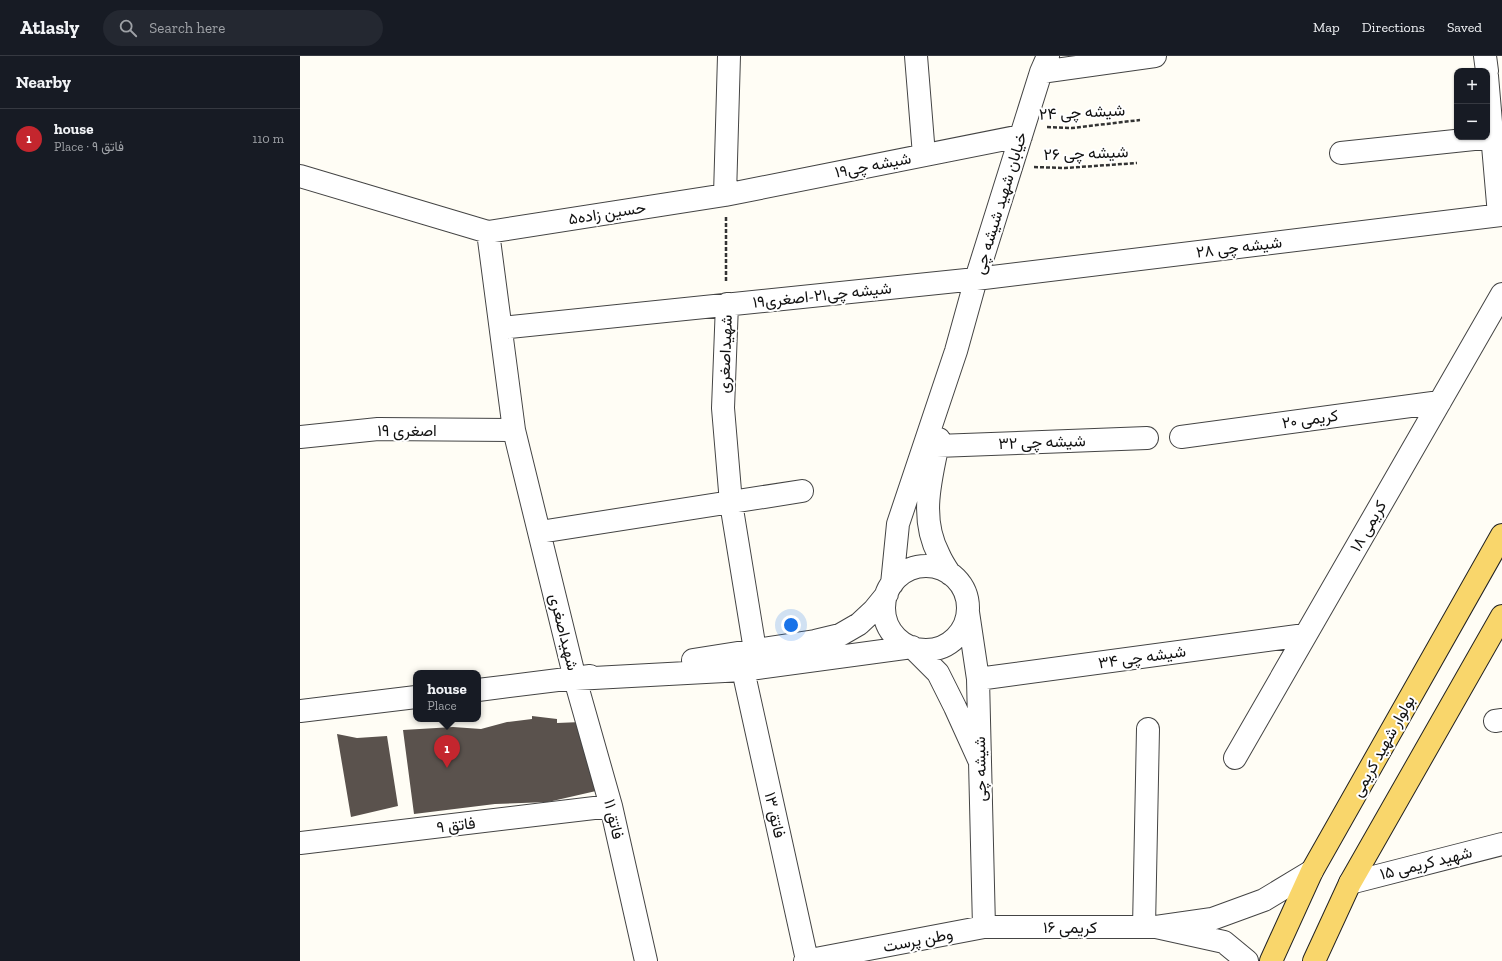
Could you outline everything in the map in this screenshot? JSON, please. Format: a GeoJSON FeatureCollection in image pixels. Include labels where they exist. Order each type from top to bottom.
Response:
{"type":"FeatureCollection","features":[{"type":"Feature","properties":{"kind":"main road","name":"بولوار شهید کریمی"},"geometry":{"type":"LineString","coordinates":[[1271,961],[1312,871],[1502,535]]}},
{"type":"Feature","properties":{"kind":"main road"},"geometry":{"type":"LineString","coordinates":[[1314,961],[1350,883],[1502,616]]}},
{"type":"Feature","properties":{"kind":"street"},"geometry":{"type":"LineString","coordinates":[[725,195],[729,56]]}},
{"type":"Feature","properties":{"kind":"street"},"geometry":{"type":"LineString","coordinates":[[916,56],[924,155]]}},
{"type":"Feature","properties":{"kind":"street"},"geometry":{"type":"LineString","coordinates":[[1044,64],[1155,56]]}},
{"type":"Feature","properties":{"kind":"street"},"geometry":{"type":"LineString","coordinates":[[1485,56],[1487,68]]}},
{"type":"Feature","properties":{"kind":"street","name":"خیابان شهید شیشه چی"},"geometry":{"type":"LineString","coordinates":[[889,589],[898,524],[956,351],[976,279],[1044,64]]}},
{"type":"Feature","properties":{"kind":"street"},"geometry":{"type":"LineString","coordinates":[[1490,104],[1501,215]]}},
{"type":"Feature","properties":{"kind":"street","name":"شیشه چی۱۹"},"geometry":{"type":"LineString","coordinates":[[725,195],[924,155],[1023,131]]}},
{"type":"Feature","properties":{"kind":"street"},"geometry":{"type":"LineString","coordinates":[[1341,153],[1493,137]]}},
{"type":"Feature","properties":{"kind":"street"},"geometry":{"type":"LineString","coordinates":[[300,176],[488,232]]}},
{"type":"Feature","properties":{"kind":"street","name":"حسین زاده۵"},"geometry":{"type":"LineString","coordinates":[[488,232],[725,195]]}},
{"type":"Feature","properties":{"kind":"street","name":"شیشه چی ۲۸"},"geometry":{"type":"LineString","coordinates":[[976,279],[1501,215]]}},
{"type":"Feature","properties":{"kind":"street","name":"شهیداصغری"},"geometry":{"type":"LineString","coordinates":[[488,232],[514,430],[575,679]]}},
{"type":"Feature","properties":{"kind":"street","name":"شیشه چی۲۱-اصغری۱۹"},"geometry":{"type":"LineString","coordinates":[[501,328],[976,279]]}},
{"type":"Feature","properties":{"kind":"street","name":"کریمی ۱۸"},"geometry":{"type":"LineString","coordinates":[[1234,758],[1502,294]]}},
{"type":"Feature","properties":{"kind":"street","name":"شهیداصغری"},"geometry":{"type":"LineString","coordinates":[[727,304],[724,408],[731,502],[755,650]]}},
{"type":"Feature","properties":{"kind":"street","name":"خیابان شهید شیشه چی"},"geometry":{"type":"LineString","coordinates":[[950,574],[939,555],[931,535],[927,514],[928,492],[956,351]]}},
{"type":"Feature","properties":{"kind":"street","name":"کریمی ۲۰"},"geometry":{"type":"LineString","coordinates":[[1181,437],[1440,402]]}},
{"type":"Feature","properties":{"kind":"street","name":"اصغری ۱۹"},"geometry":{"type":"LineString","coordinates":[[300,437],[378,429],[514,430]]}},
{"type":"Feature","properties":{"kind":"street","name":"شیشه چی ۳۲"},"geometry":{"type":"LineString","coordinates":[[937,446],[1147,438]]}},
{"type":"Feature","properties":{"kind":"street"},"geometry":{"type":"LineString","coordinates":[[540,532],[802,492]]}},
{"type":"Feature","properties":{"kind":"street"},"geometry":{"type":"LineString","coordinates":[[481,690],[575,679],[815,641],[840,635],[859,624],[874,610],[889,589],[899,576],[908,570],[919,566],[935,567],[950,574],[958,581],[964,590],[968,612],[960,632],[953,640],[944,646],[933,649],[922,650],[902,642],[894,635],[888,626],[885,615],[884,604],[889,589]]}},
{"type":"Feature","properties":{"kind":"street","name":"شیشه چی"},"geometry":{"type":"LineString","coordinates":[[968,612],[978,680],[984,927]]}},
{"type":"Feature","properties":{"kind":"street","name":"شیشه چی ۳۴"},"geometry":{"type":"LineString","coordinates":[[978,680],[1305,636]]}},
{"type":"Feature","properties":{"kind":"street"},"geometry":{"type":"LineString","coordinates":[[575,679],[743,670],[912,647]]}},
{"type":"Feature","properties":{"kind":"street"},"geometry":{"type":"LineString","coordinates":[[912,647],[938,673],[980,762]]}},
{"type":"Feature","properties":{"kind":"street","name":"فاتق ۱۳"},"geometry":{"type":"LineString","coordinates":[[743,670],[806,961]]}},
{"type":"Feature","properties":{"kind":"street","name":"فاتق ۱۱"},"geometry":{"type":"LineString","coordinates":[[575,679],[611,806],[646,961]]}},
{"type":"Feature","properties":{"kind":"street"},"geometry":{"type":"LineString","coordinates":[[300,711],[413,697]]}},
{"type":"Feature","properties":{"kind":"street"},"geometry":{"type":"LineString","coordinates":[[1148,729],[1150,927]]}},
{"type":"Feature","properties":{"kind":"street","name":"فاتق ۹"},"geometry":{"type":"LineString","coordinates":[[300,843],[611,806]]}},
{"type":"Feature","properties":{"kind":"street","name":"شهید کریمی ۱۵"},"geometry":{"type":"LineString","coordinates":[[1350,883],[1502,844]]}},
{"type":"Feature","properties":{"kind":"street","name":"کریمی ۱۶"},"geometry":{"type":"LineString","coordinates":[[984,927],[1150,927],[1212,919],[1264,900],[1312,871]]}},
{"type":"Feature","properties":{"kind":"street","name":"وطن پرست"},"geometry":{"type":"LineString","coordinates":[[806,961],[984,927]]}},
{"type":"Feature","properties":{"kind":"street","name":"کریمی ۱۶"},"geometry":{"type":"LineString","coordinates":[[1150,927],[1224,942],[1246,961]]}},
{"type":"Feature","properties":{"kind":"path","name":"شیشه چی ۲۴"},"geometry":{"type":"LineString","coordinates":[[1023,131],[1072,128],[1140,120]]}},
{"type":"Feature","properties":{"kind":"path","name":"شیشه چی ۲۶"},"geometry":{"type":"LineString","coordinates":[[1012,166],[1065,168],[1137,163]]}},
{"type":"Feature","properties":{"kind":"path","name":"شهیداصغری"},"geometry":{"type":"LineString","coordinates":[[725,195],[727,304]]}},
{"type":"Feature","properties":{"kind":"building"},"geometry":{"type":"Polygon","coordinates":[[[532,716],[557,719],[557,723],[581,722],[596,791],[548,802],[495,804],[414,814],[403,730],[453,727],[481,729],[507,722],[532,719],[532,716]]]}},
{"type":"Feature","properties":{"kind":"building"},"geometry":{"type":"Polygon","coordinates":[[[337,734],[357,738],[387,736],[398,806],[351,817],[337,734]]]}},
{"type":"Feature","properties":{"kind":"place","name":"house"},"geometry":{"type":"Point","coordinates":[447,768]}}]}
